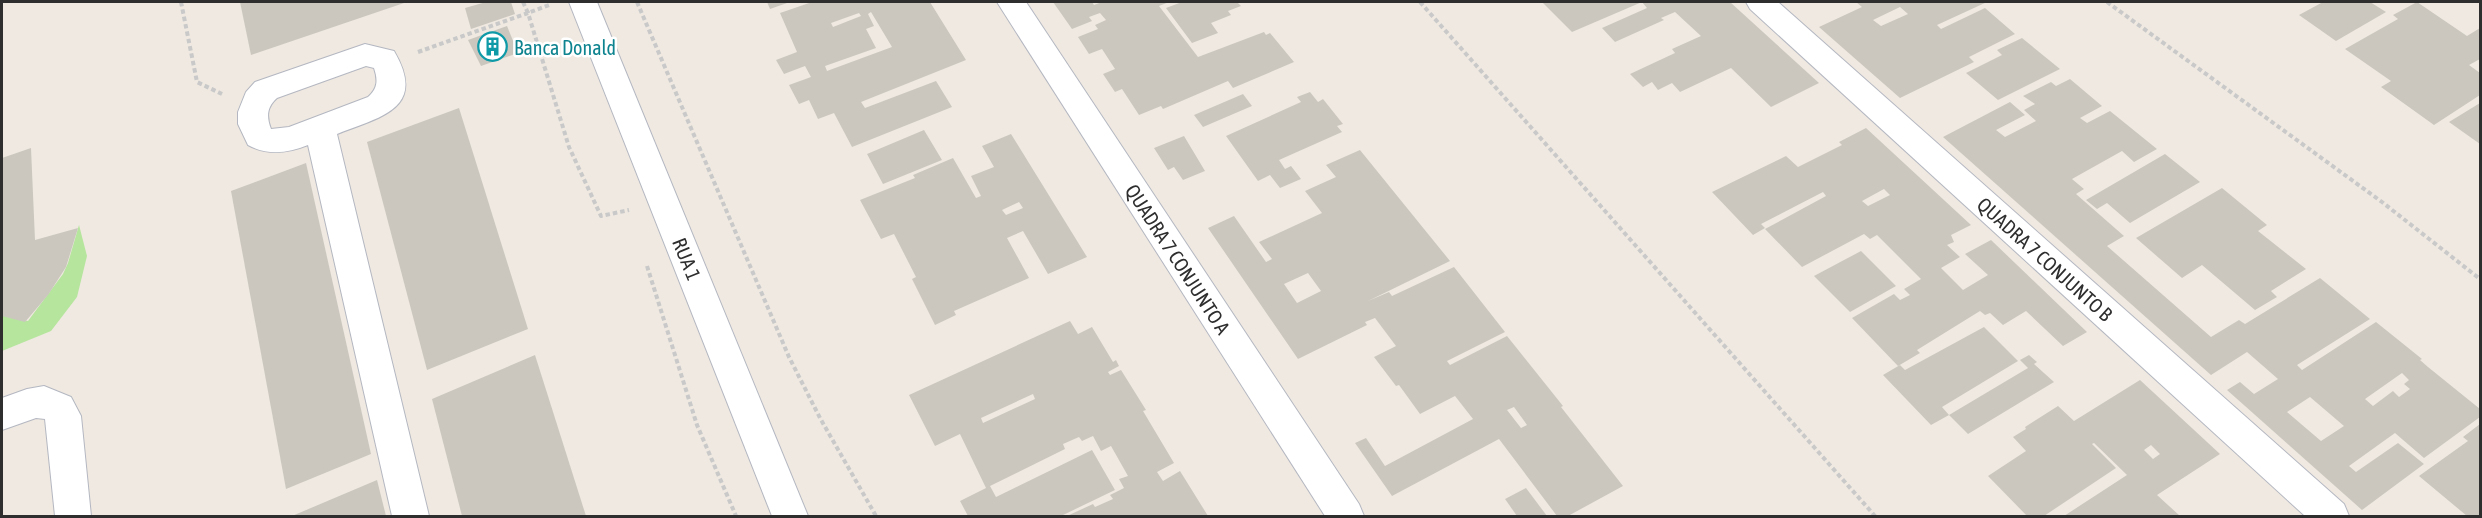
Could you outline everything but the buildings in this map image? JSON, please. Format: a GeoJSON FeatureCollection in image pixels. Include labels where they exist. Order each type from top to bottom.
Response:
{"type":"FeatureCollection","features":[{"type":"Feature","properties":{"kind":"street","name":"RUA 1"},"geometry":{"type":"LineString","coordinates":[[583,2],[790,516]]}},
{"type":"Feature","properties":{"kind":"street","name":"QUADRA 7 CONJUNTO A"},"geometry":{"type":"LineString","coordinates":[[1011,2],[1346,516]]}},
{"type":"Feature","properties":{"kind":"street","name":"QUADRA 7 CONJUNTO B"},"geometry":{"type":"LineString","coordinates":[[1760,2],[2331,516]]}},
{"type":"Feature","properties":{"kind":"street"},"geometry":{"type":"LineString","coordinates":[[376,56],[386,63],[393,82],[392,89],[388,98],[368,111],[278,142],[267,141],[259,137],[255,131],[252,114],[257,98],[278,85],[354,58],[376,56]]}},
{"type":"Feature","properties":{"kind":"street"},"geometry":{"type":"LineString","coordinates":[[320,128],[411,516]]}},
{"type":"Feature","properties":{"kind":"street"},"geometry":{"type":"LineString","coordinates":[[2,414],[39,401],[51,402],[60,407],[63,416],[73,516]]}},
{"type":"Feature","properties":{"kind":"path"},"geometry":{"type":"LineString","coordinates":[[181,2],[197,82],[217,94],[257,98]]}},
{"type":"Feature","properties":{"kind":"path"},"geometry":{"type":"LineString","coordinates":[[523,2],[569,147],[601,216],[629,210],[633,221]]}},
{"type":"Feature","properties":{"kind":"path"},"geometry":{"type":"LineString","coordinates":[[386,63],[558,2]]}},
{"type":"Feature","properties":{"kind":"path"},"geometry":{"type":"LineString","coordinates":[[637,2],[789,357],[820,418],[876,516]]}},
{"type":"Feature","properties":{"kind":"path"},"geometry":{"type":"LineString","coordinates":[[1420,2],[1875,516]]}},
{"type":"Feature","properties":{"kind":"path"},"geometry":{"type":"LineString","coordinates":[[2107,2],[2382,202],[2481,279]]}},
{"type":"Feature","properties":{"kind":"path"},"geometry":{"type":"LineString","coordinates":[[644,256],[691,406],[722,490],[736,516]]}},
{"type":"Feature","properties":{"kind":"green space"},"geometry":{"type":"Polygon","coordinates":[[[79,225],[87,256],[77,297],[51,331],[2,351],[2,315],[28,321],[63,274],[79,225]]]}},
{"type":"Feature","properties":{"kind":"place","name":"Banca Donald"},"geometry":{"type":"Point","coordinates":[493,47]}}]}
